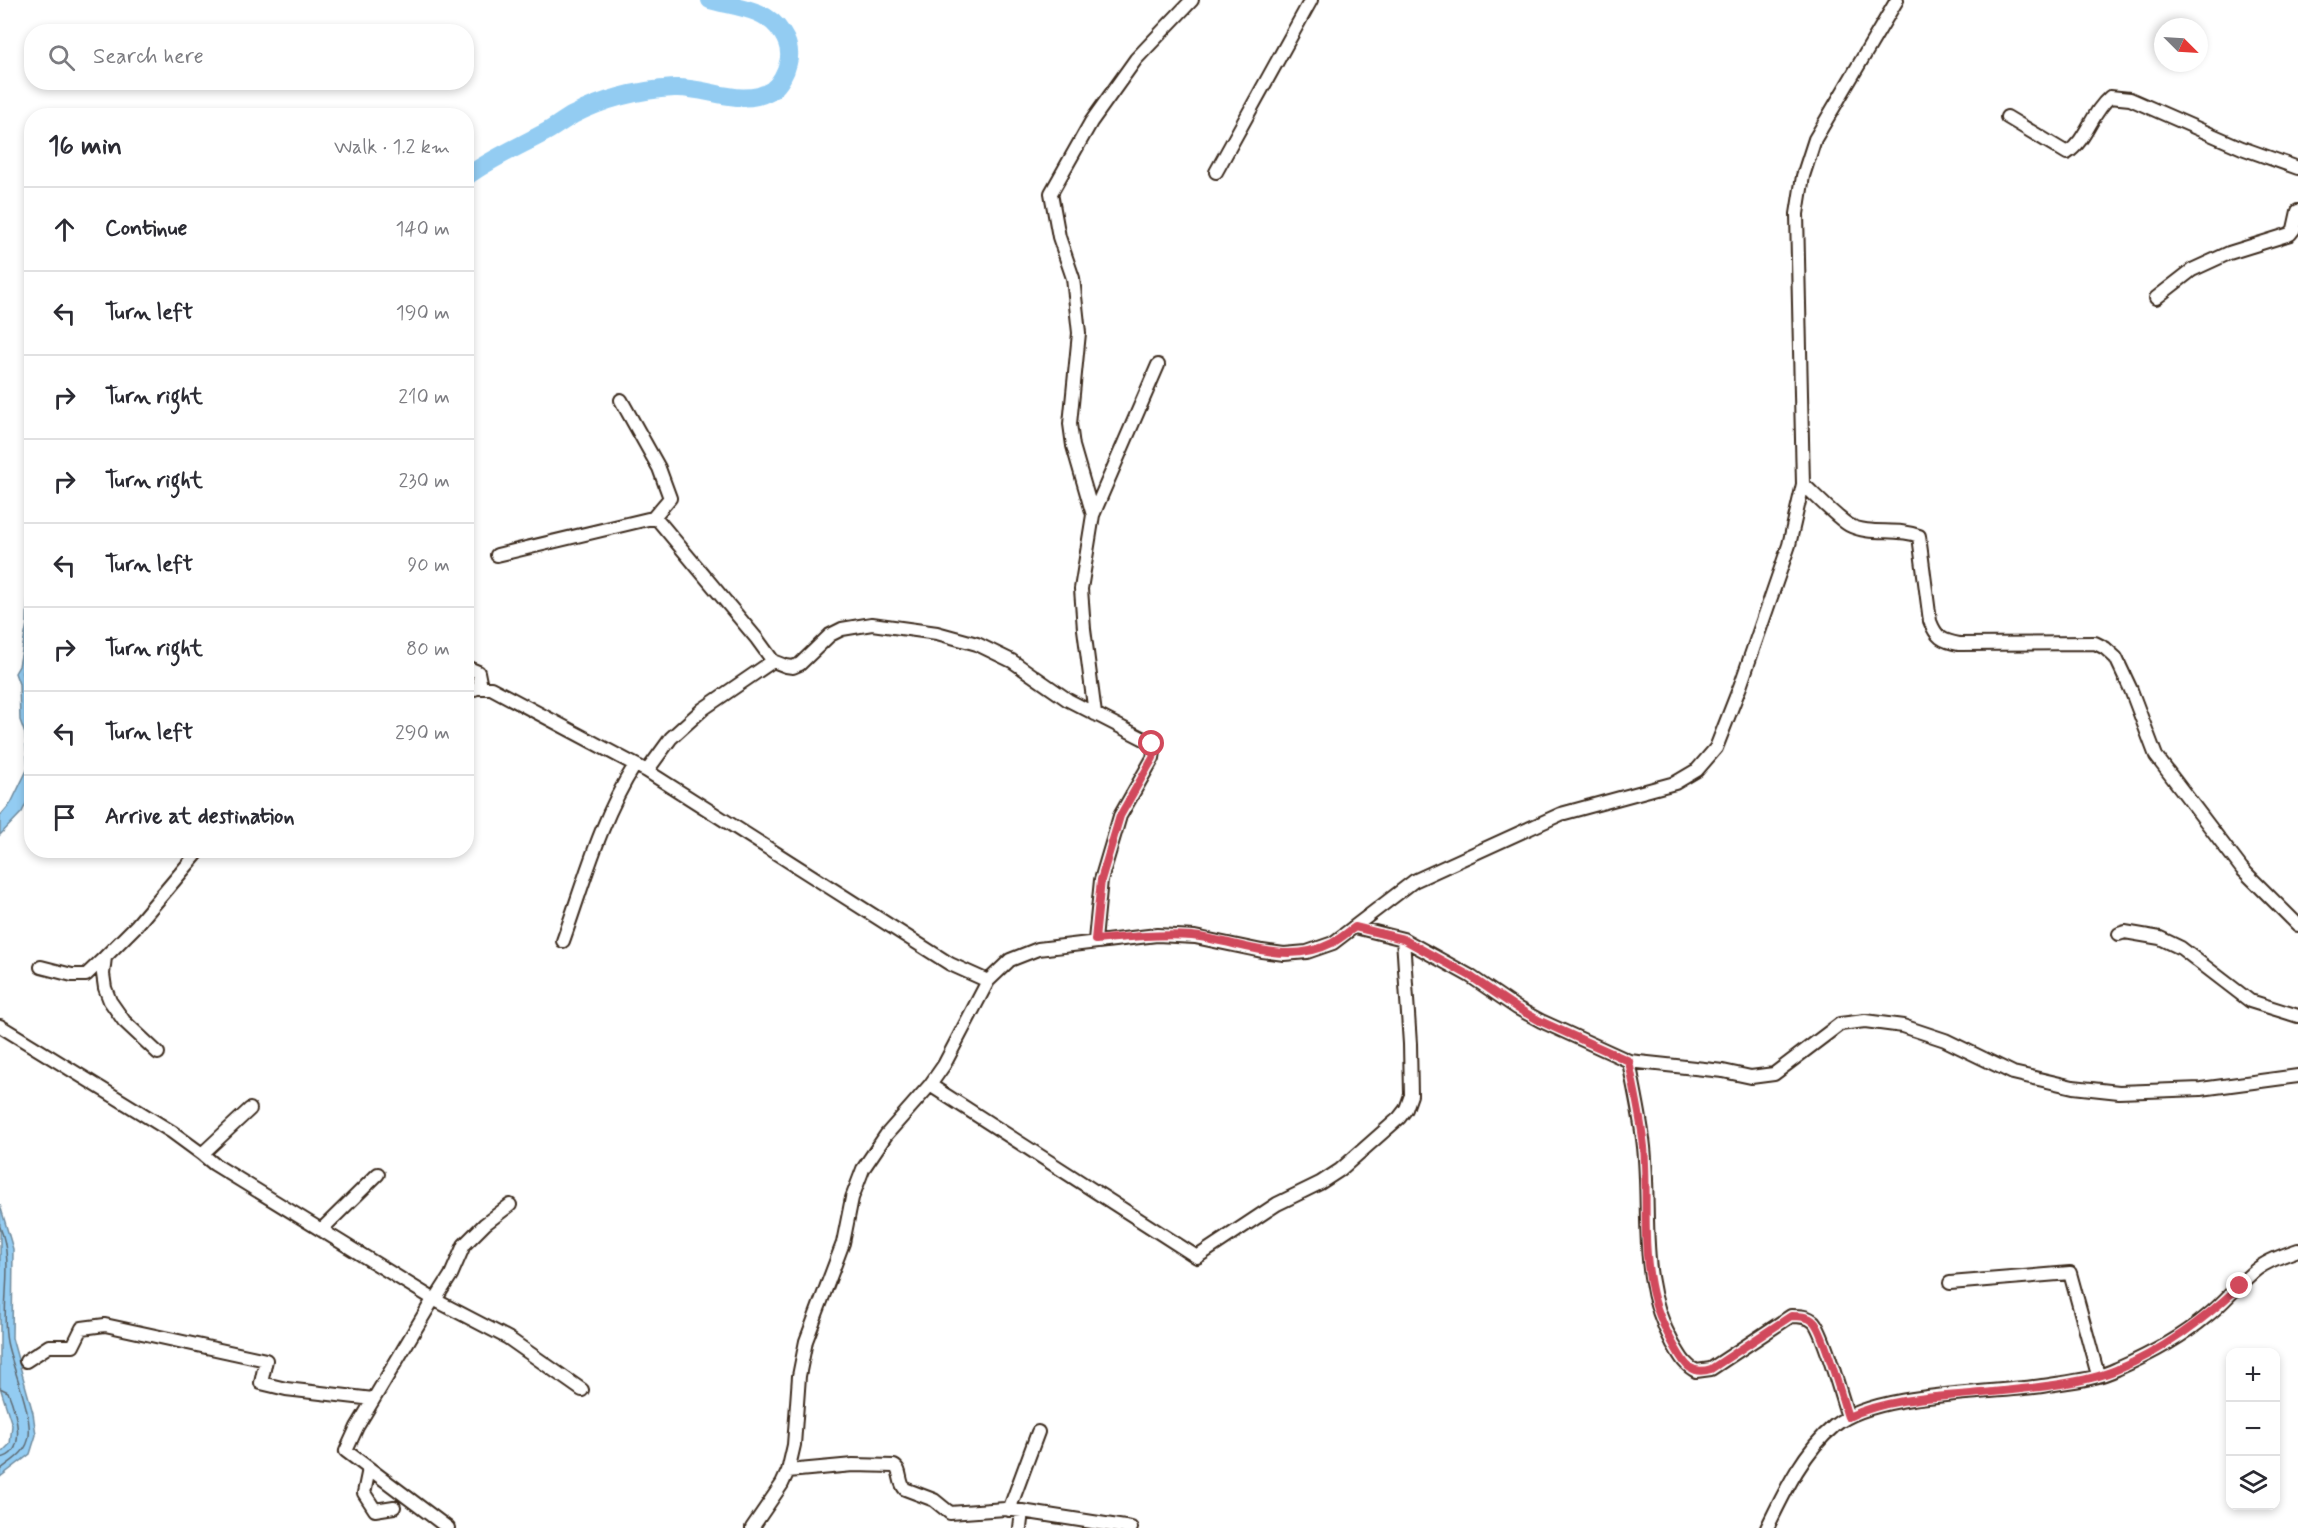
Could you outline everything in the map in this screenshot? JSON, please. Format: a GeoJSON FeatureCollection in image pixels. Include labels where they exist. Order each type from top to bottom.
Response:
{"type":"FeatureCollection","features":[{"type":"Feature","properties":{"kind":"street"},"geometry":{"type":"LineString","coordinates":[[1093,515],[1072,446],[1070,424],[1079,333],[1073,278],[1059,237],[1051,193],[1091,122],[1136,59],[1192,0]]}},
{"type":"Feature","properties":{"kind":"street"},"geometry":{"type":"LineString","coordinates":[[1216,172],[1311,0]]}},
{"type":"Feature","properties":{"kind":"street"},"geometry":{"type":"LineString","coordinates":[[752,1528],[782,1484],[788,1471],[794,1445],[799,1376],[806,1341],[843,1243],[852,1198],[863,1169],[886,1135],[930,1085],[944,1065],[988,981],[1010,960],[1038,949],[1095,940],[1157,935],[1195,937],[1284,954],[1307,952],[1333,943],[1414,880],[1561,813],[1675,783],[1697,770],[1716,748],[1741,684],[1789,545],[1803,484],[1797,214],[1803,176],[1815,139],[1897,0]]}},
{"type":"Feature","properties":{"kind":"street"},"geometry":{"type":"LineString","coordinates":[[2007,117],[2067,153],[2075,148],[2099,106],[2110,97],[2130,99],[2242,148],[2298,168]]}},
{"type":"Feature","properties":{"kind":"street"},"geometry":{"type":"LineString","coordinates":[[2156,298],[2192,270],[2229,253],[2290,234],[2294,228],[2298,211]]}},
{"type":"Feature","properties":{"kind":"street"},"geometry":{"type":"LineString","coordinates":[[1095,714],[1081,589],[1093,515],[1158,365]]}},
{"type":"Feature","properties":{"kind":"street"},"geometry":{"type":"LineString","coordinates":[[497,555],[653,518],[670,498],[659,468],[621,400]]}},
{"type":"Feature","properties":{"kind":"street"},"geometry":{"type":"LineString","coordinates":[[1803,484],[1849,525],[1870,530],[1908,532],[1918,536],[1930,621],[1934,632],[1942,641],[1959,644],[2095,643],[2116,658],[2156,756],[2242,869],[2298,925]]}},
{"type":"Feature","properties":{"kind":"street"},"geometry":{"type":"LineString","coordinates":[[653,518],[665,526],[773,661],[793,667],[830,635],[842,629],[872,624],[937,633],[977,644],[1012,661],[1068,700],[1152,744],[1155,750],[1153,758],[1120,816],[1101,880],[1095,940]]}},
{"type":"Feature","properties":{"kind":"street"},"geometry":{"type":"LineString","coordinates":[[647,771],[670,738],[703,709],[773,661]]}},
{"type":"Feature","properties":{"kind":"street"},"geometry":{"type":"LineString","coordinates":[[474,670],[478,672],[481,687]]}},
{"type":"Feature","properties":{"kind":"street"},"geometry":{"type":"LineString","coordinates":[[474,689],[491,688],[647,771],[950,964],[988,981]]}},
{"type":"Feature","properties":{"kind":"street"},"geometry":{"type":"LineString","coordinates":[[563,940],[609,813],[635,765]]}},
{"type":"Feature","properties":{"kind":"street"},"geometry":{"type":"LineString","coordinates":[[40,967],[72,975],[86,975],[136,927],[193,858]]}},
{"type":"Feature","properties":{"kind":"street"},"geometry":{"type":"LineString","coordinates":[[1355,927],[1403,939],[1470,976],[1533,1016],[1629,1061],[1723,1071],[1751,1077],[1774,1074],[1840,1024],[1865,1021],[1903,1026],[1945,1040],[2013,1073],[2073,1088],[2119,1092],[2201,1089],[2298,1076]]}},
{"type":"Feature","properties":{"kind":"street"},"geometry":{"type":"LineString","coordinates":[[2119,934],[2126,932],[2160,938],[2181,948],[2250,1001],[2298,1016]]}},
{"type":"Feature","properties":{"kind":"street"},"geometry":{"type":"LineString","coordinates":[[930,1085],[1197,1257],[1277,1204],[1320,1183],[1340,1170],[1399,1118],[1406,1109],[1411,1095],[1403,939]]}},
{"type":"Feature","properties":{"kind":"street"},"geometry":{"type":"LineString","coordinates":[[105,957],[105,988],[110,1001],[124,1022],[158,1053]]}},
{"type":"Feature","properties":{"kind":"street"},"geometry":{"type":"LineString","coordinates":[[0,1026],[172,1132],[214,1164],[321,1230],[435,1300],[508,1338],[582,1390]]}},
{"type":"Feature","properties":{"kind":"street"},"geometry":{"type":"LineString","coordinates":[[1629,1061],[1644,1147],[1647,1250],[1651,1285],[1660,1315],[1685,1365],[1696,1371],[1711,1369],[1791,1316],[1804,1317],[1814,1322],[1823,1342],[1848,1417]]}},
{"type":"Feature","properties":{"kind":"street"},"geometry":{"type":"LineString","coordinates":[[202,1154],[250,1109]]}},
{"type":"Feature","properties":{"kind":"street"},"geometry":{"type":"LineString","coordinates":[[321,1230],[378,1174]]}},
{"type":"Feature","properties":{"kind":"street"},"geometry":{"type":"LineString","coordinates":[[448,1528],[346,1451],[373,1399],[430,1303],[435,1300],[451,1275],[464,1245],[510,1204]]}},
{"type":"Feature","properties":{"kind":"street"},"geometry":{"type":"LineString","coordinates":[[1767,1528],[1800,1467],[1834,1426],[1848,1417],[1870,1407],[1927,1397],[2018,1389],[2115,1371],[2169,1342],[2207,1316],[2256,1270],[2274,1259],[2298,1250]]}},
{"type":"Feature","properties":{"kind":"street"},"geometry":{"type":"LineString","coordinates":[[1950,1283],[2070,1273],[2098,1375]]}},
{"type":"Feature","properties":{"kind":"street"},"geometry":{"type":"LineString","coordinates":[[26,1361],[49,1346],[73,1346],[82,1328],[105,1325],[266,1360],[261,1383],[285,1389],[373,1399]]}},
{"type":"Feature","properties":{"kind":"street"},"geometry":{"type":"LineString","coordinates":[[1009,1510],[1038,1432]]}},
{"type":"Feature","properties":{"kind":"street"},"geometry":{"type":"LineString","coordinates":[[788,1471],[853,1466],[894,1466],[898,1470],[905,1489],[934,1500],[950,1513],[1022,1511],[1131,1528]]}},
{"type":"Feature","properties":{"kind":"street"},"geometry":{"type":"LineString","coordinates":[[369,1469],[364,1493],[375,1510],[394,1507]]}},
{"type":"Feature","properties":{"kind":"street"},"geometry":{"type":"LineString","coordinates":[[1020,1528],[1022,1511]]}},
{"type":"Feature","properties":{"kind":"water"},"geometry":{"type":"Polygon","coordinates":[[[24,640],[24,731],[20,720],[19,684],[15,673],[19,666],[24,640]]]}},
{"type":"Feature","properties":{"kind":"water"},"geometry":{"type":"Polygon","coordinates":[[[24,776],[24,808],[0,835],[0,816],[11,803],[24,776]]]}},
{"type":"Feature","properties":{"kind":"water"},"geometry":{"type":"Polygon","coordinates":[[[0,1205],[13,1249],[12,1338],[33,1413],[36,1435],[30,1454],[0,1477],[0,1454],[10,1444],[12,1425],[0,1387],[0,1205]]]}},
{"type":"Feature","properties":{"kind":"waterway"},"geometry":{"type":"LineString","coordinates":[[474,172],[573,115],[622,96],[686,88],[749,97],[772,90],[782,78],[789,59],[788,47],[782,33],[768,18],[759,13],[710,0]]}},
{"type":"Feature","properties":{"kind":"route"},"geometry":{"type":"LineString","coordinates":[[1152,744],[1155,750],[1153,758],[1120,816],[1101,880],[1095,940],[1157,935],[1195,937],[1284,954],[1307,952],[1333,943],[1355,927],[1403,939],[1470,976],[1540,1021],[1629,1061],[1644,1147],[1647,1250],[1651,1285],[1671,1340],[1685,1365],[1690,1369],[1702,1372],[1711,1369],[1791,1316],[1804,1317],[1814,1322],[1823,1342],[1848,1417],[1870,1407],[1927,1397],[2018,1389],[2077,1380],[2115,1371],[2169,1342],[2207,1316],[2240,1286]]}}]}
